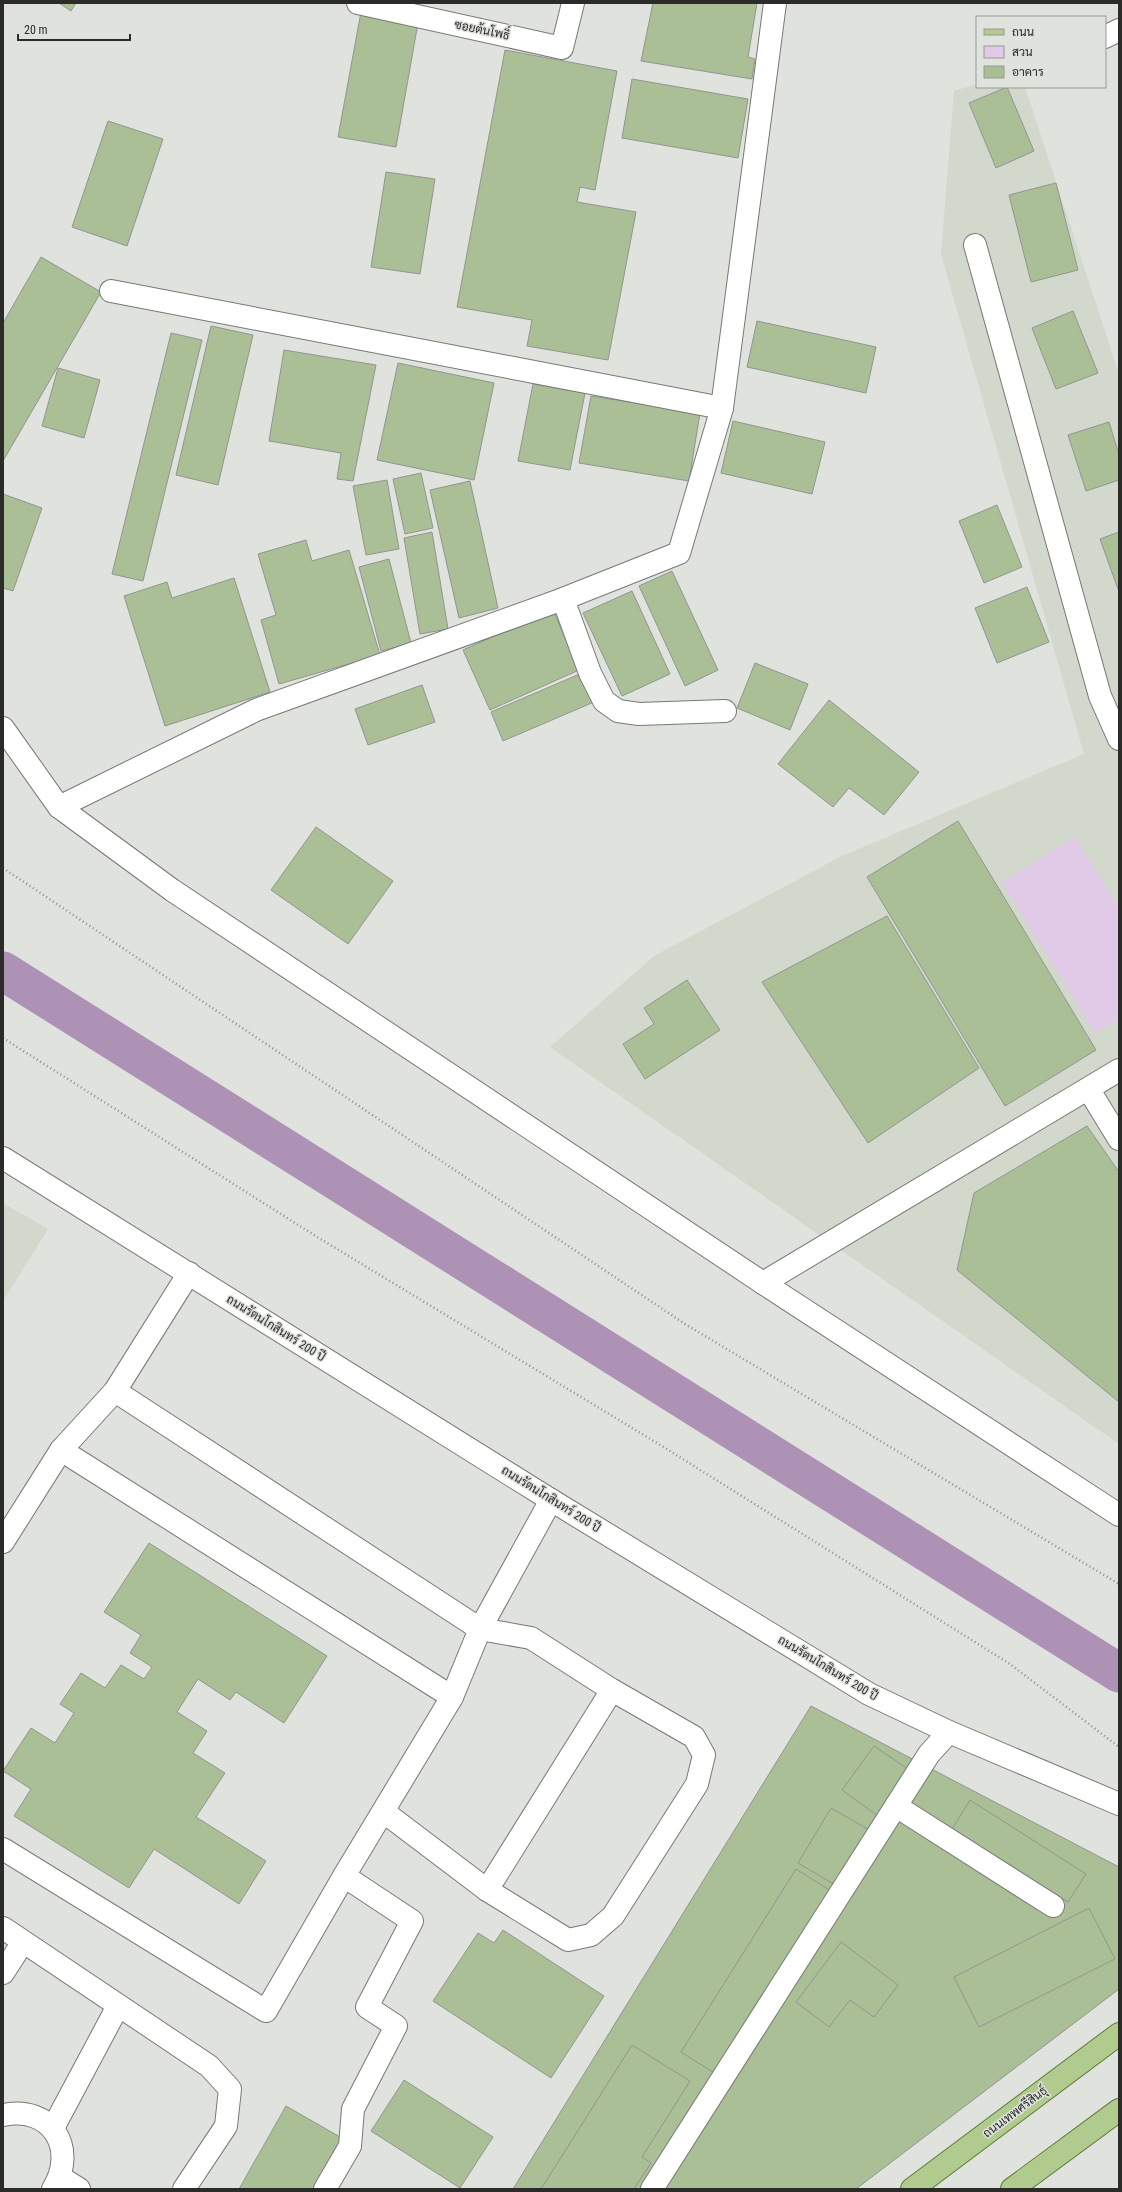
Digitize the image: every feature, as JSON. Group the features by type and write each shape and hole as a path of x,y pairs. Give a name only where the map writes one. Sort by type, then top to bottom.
{"main road":[{"name":"ถนนเทพศรีสินธุ์","path":"912,2189 1119,2034"},
{"path":"1012,2189 1119,2110"}],"street":[{"name":"ซอยต้นโพธิ์","path":"358,3 562,48 573,3"},
{"path":"59,807 256,710 563,599 679,553 722,408 775,3"},
{"path":"1106,36 1119,30"},
{"path":"975,245 1100,696 1119,739"},
{"path":"111,291 722,408"},
{"path":"563,599 590,673 600,694 604,701 618,711 639,714 725,711"},
{"path":"3,728 59,807 172,890 762,1283 1119,1515"},
{"path":"762,1283 1089,1090 1119,1070"},
{"path":"1089,1090 1119,1139"},
{"name":"ถนนรัตนโกสินทร์ 200 ปี","path":"3,1158 551,1500 869,1694 949,1732 1119,1804"},
{"path":"3,1542 61,1450 115,1390 189,1273"},
{"path":"115,1390 480,1629 531,1638 612,1690 694,1737 704,1755 697,1784 613,1916 591,1935 568,1940 487,1890 384,1812"},
{"path":"61,1450 452,1697"},
{"path":"3,1849 266,2011 344,1876 452,1697 480,1629 551,1500"},
{"path":"487,1890 612,1690"},
{"path":"652,2189 929,1754 949,1732"},
{"path":"896,1806 1053,1906"},
{"path":"325,2189 350,2146 353,2109 396,2026 367,2006 412,1922 344,1876"},
{"path":"3,1928 209,2066 230,2089 226,2126 184,2189"},
{"path":"3,1973 23,1942"},
{"path":"53,2128 118,2006"},
{"path":"3,2115 20,2112 36,2116 53,2128 64,2149 63,2166 57,2183 79,2189"}],"path":[{"path":"3,868 685,1324 1119,1584"},
{"path":"3,1038 314,1235 670,1451 1010,1664 1119,1747"}],"shaded area":[{"path":"976,84 976,88 1025,88 1119,374 1119,1444 550,1047 654,956 842,856 1084,754 941,254 954,91"},
{"path":"3,1203 48,1229 3,1301"}],"green space":[{"path":"1075,837 1119,908 1119,1019 1095,1033 1002,882"}],"building":[{"path":"59,3 76,3 71,11"},
{"path":"653,3 757,3 748,57 755,59 752,79 641,61"},
{"path":"361,12 418,23 396,147 338,137"},
{"path":"505,50 617,71 595,190 580,187 577,202 636,212 608,360 527,346 532,320 457,307"},
{"path":"632,79 748,99 738,158 622,138"},
{"path":"1007,88 1034,151 996,168 969,103"},
{"path":"108,121 163,139 127,246 72,227"},
{"path":"386,172 435,179 420,274 371,267"},
{"path":"1056,183 1078,270 1031,282 1009,195"},
{"path":"41,257 101,292 3,461 3,323"},
{"path":"1073,311 1098,373 1056,389 1032,328"},
{"path":"757,321 876,347 866,393 747,367"},
{"path":"211,326 253,335 218,485 176,475"},
{"path":"171,333 202,340 143,581 112,574"},
{"path":"284,350 376,365 353,481 337,479 341,453 269,441"},
{"path":"398,363 494,383 474,480 377,460"},
{"path":"58,368 100,380 84,438 42,426"},
{"path":"533,384 585,393 570,470 518,461"},
{"path":"591,396 700,413 689,481 579,463"},
{"path":"733,421 825,442 812,494 721,473"},
{"path":"1109,422 1119,455 1119,480 1086,491 1068,435"},
{"path":"421,473 433,528 405,534 393,479"},
{"path":"387,480 399,549 366,555 353,486"},
{"path":"470,481 498,608 459,618 430,490"},
{"path":"3,494 42,508 13,591 3,588"},
{"path":"997,505 1022,567 984,583 959,521"},
{"path":"432,532 448,629 420,634 404,538"},
{"path":"1119,532 1119,588 1118,589 1100,539"},
{"path":"306,540 312,561 349,550 380,655 279,684 261,620 276,615 258,554"},
{"path":"389,559 411,643 381,651 359,567"},
{"path":"672,571 718,670 685,686 639,586"},
{"path":"234,578 270,692 165,726 124,596 167,582 172,598"},
{"path":"1027,587 1049,642 997,663 975,608"},
{"path":"632,591 670,674 622,696 583,613"},
{"path":"553,610 579,670 490,710 463,650"},
{"path":"755,663 808,684 790,730 737,708"},
{"path":"582,673 594,702 503,741 491,712"},
{"path":"422,685 435,722 368,745 355,709"},
{"path":"829,700 919,772 884,815 849,788 833,807 778,764"},
{"path":"958,821 1096,1050 1005,1106 867,877"},
{"path":"316,827 393,881 348,944 271,890"},
{"path":"887,916 979,1068 868,1143 762,982"},
{"path":"687,980 720,1030 645,1079 623,1044 654,1024 644,1008"},
{"path":"1087,1126 1119,1172 1119,1402 957,1270 974,1193"},
{"path":"149,1543 327,1656 284,1723 236,1692 230,1700 198,1679 177,1712 207,1731 193,1753 225,1773 196,1817 266,1861 239,1904 154,1849 129,1888 14,1816 31,1789 3,1771 31,1728 55,1743 74,1713 60,1704 81,1673 105,1688 121,1665 144,1679 152,1667 130,1653 141,1635 104,1612"},
{"path":"811,1706 1119,1867 1119,1989 856,2189 513,2189"},
{"path":"874,1746 914,1773 881,1818 842,1790"},
{"path":"970,1800 1086,1874 1068,1902 952,1829"},
{"path":"831,1808 871,1831 839,1887 798,1863"},
{"path":"796,1869 834,1893 719,2076 681,2052"},
{"path":"1089,1908 1115,1959 979,2027 954,1977"},
{"path":"503,1930 604,1996 551,2078 433,2001 478,1933 494,1943"},
{"path":"841,1942 898,1985 874,2017 850,2000 829,2027 796,2002"},
{"path":"632,2045 690,2081 642,2157 651,2163 634,2189 541,2189"},
{"path":"404,2080 493,2137 460,2188 371,2131"},
{"path":"286,2106 347,2141 319,2189 239,2189"}],"waterway":[{"path":"3,971 1119,1673"}]}
